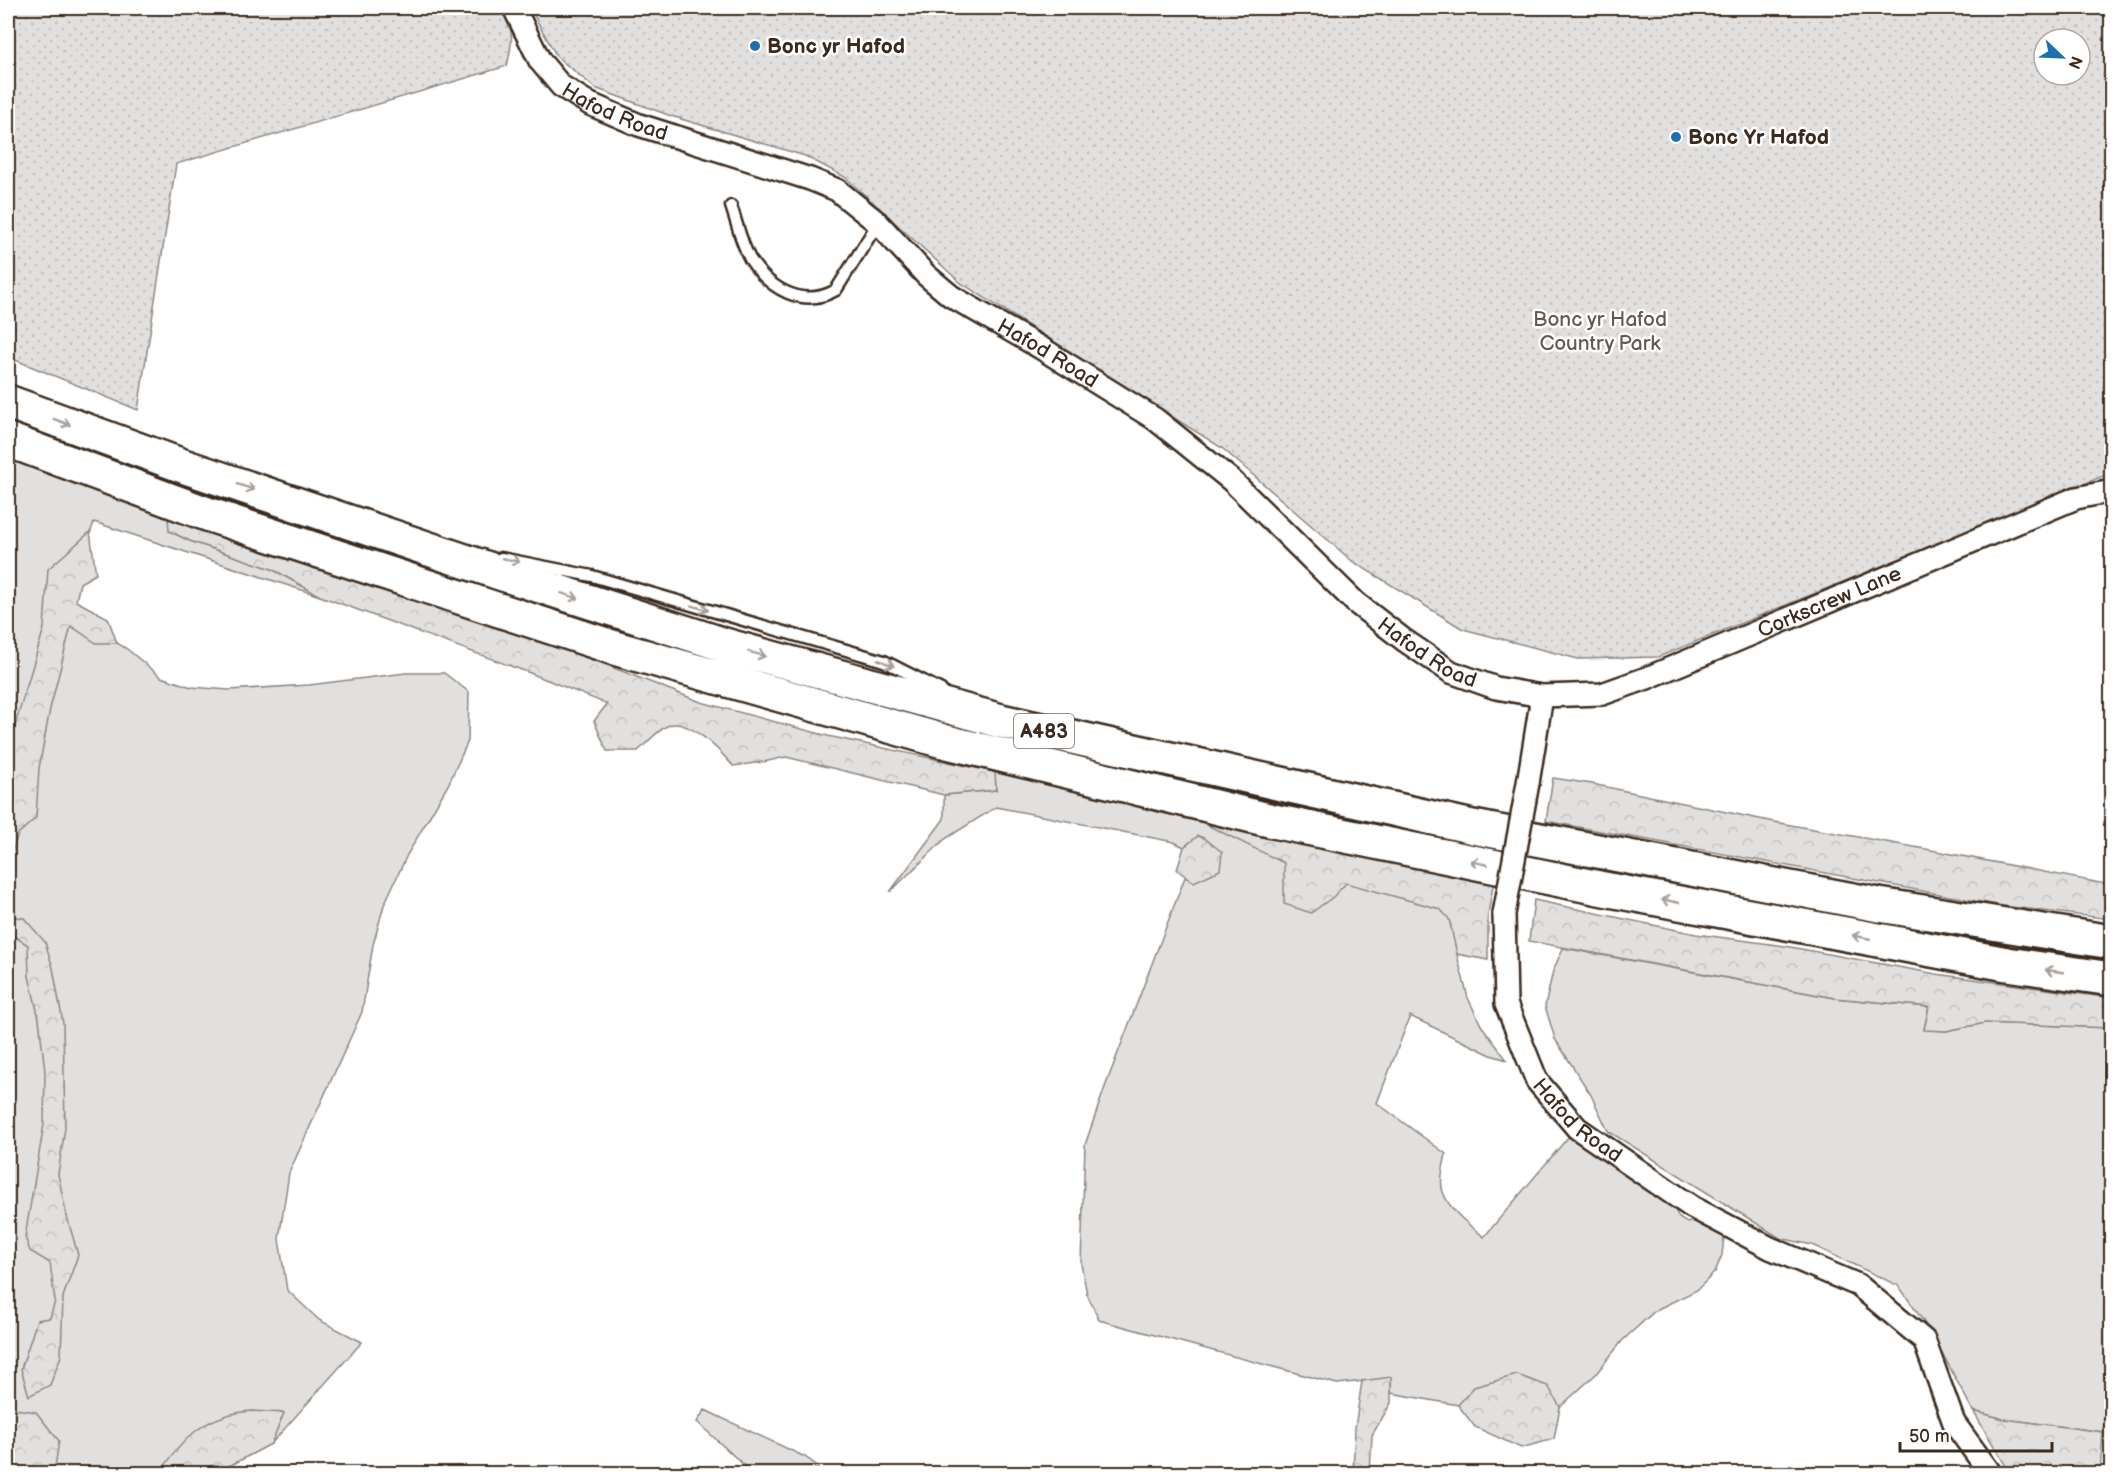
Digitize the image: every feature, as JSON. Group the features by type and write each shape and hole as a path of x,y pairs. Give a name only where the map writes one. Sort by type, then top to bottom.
{"highway":[{"name":"A483","path":"8,402 186,467 503,574 728,646 1001,721 1473,828 1880,905 2112,942"},
{"name":"A483","path":"8,440 210,515 618,649 943,741 1273,821 1604,889 2007,964 2112,979"}],"street":[{"name":"Hafod Road","path":"514,8 540,61 561,86 590,104 639,125 837,190 878,223 926,275 951,296 1041,348 1155,419 1231,480 1356,603 1404,640 1451,672 1496,688 1542,696 1504,914 1506,1004 1537,1081 1577,1128 1692,1207 1770,1248 1858,1285 1908,1326 1924,1340 1954,1423 1992,1473"},
{"name":"Corkscrew Lane","path":"1542,696 1602,694 2076,498 2112,491"}],"lane":[{"path":"731,206 750,259 766,279 792,295 812,299 826,296 836,290 878,223"},
{"path":"392,535 470,551"},
{"path":"492,556 592,576 884,661 1001,721"}],"green space":[{"path":"8,8 503,8 511,30 511,43 507,66 176,164 138,410 8,357"},
{"name":"Bonc yr Hafod Country Park","path":"530,8 2111,8 2111,473 1658,657 1578,659 1463,629 1352,561 1222,448 961,283 845,177 805,156 671,116 595,88 557,57"},
{"path":"8,453 226,535 169,531 190,541 272,569 320,596 94,522 64,610 127,649 161,677 191,687 229,690 309,685 406,673 444,673 469,692 468,741 448,785 407,855 384,905 373,945 362,1012 289,1173 279,1239 287,1290 319,1320 362,1342 271,1444 216,1473 35,1473 8,1450"},
{"path":"168,517 377,585 596,661 701,702 828,736 995,772 996,790 944,795 786,757 733,766 694,730 675,724 660,731 638,751 607,751 594,721 607,704 530,673 320,596 272,569 190,541 169,531"},
{"path":"90,532 96,574 80,583 76,601 108,618 117,643 96,643 71,626 50,709 39,768 36,818 18,834 8,865 8,749 44,628 48,569"},
{"path":"995,772 1259,835 1207,825 1470,896 1457,955 1468,998 1481,1025 1507,1060 1491,1055 1410,1016 1377,1103 1446,1154 1442,1183 1446,1199 1460,1217 1484,1237 1570,1135 1613,1167 1669,1198 1679,1218 1687,1223 1696,1220 1724,1237 1722,1255 1715,1272 1697,1290 1656,1310 1623,1340 1595,1375 1560,1407 1458,1405 1391,1393 1391,1378 1337,1384 1099,1320 1087,1294 1081,1264 1085,1145 1185,877 1194,882 1198,836 1184,847 1174,842 996,807 945,839 890,892 944,819 944,795 996,790"},
{"path":"1553,778 2111,885 2111,919 2003,906 1546,821"},
{"path":"1205,824 1494,880 1488,914 1488,960 1457,954 1449,919 1440,909 1346,883 1333,897 1311,913 1284,904 1284,863"},
{"path":"1198,836 1222,852 1220,870 1194,882 1177,870 1184,847"},
{"path":"1534,900 1696,934 1785,946 1936,974 2111,998 2111,1028 1985,1023 1946,1031 1924,1030 1929,1007 1835,998 1529,941"},
{"path":"10,916 24,918 45,942 53,968 63,1023 65,1128 58,1174 78,1255 63,1297 61,1356 50,1385 29,1396 21,1369 37,1320 50,1318 55,1301 50,1263 30,1251 25,1237 44,1124 45,1072 39,1019 29,976 28,945 9,933"},
{"path":"1563,948 1835,998 1929,1007 1924,1029 1946,1031 1985,1023 2111,1028 2112,1346 2103,1432 2004,1419 1973,1411 1932,1334 1899,1286 1812,1245 1780,1238 1608,1131 1591,1095 1555,1039 1545,1006 1553,971"},
{"path":"1517,1375 1548,1386 1560,1407 1554,1439 1521,1448 1475,1427 1458,1405 1474,1387"},
{"path":"1391,1377 1391,1403 1372,1435 1370,1473 1353,1473 1355,1428 1362,1381"},
{"path":"8,1408 36,1412 59,1441 54,1473 8,1473"},
{"path":"705,1410 805,1457 819,1467 811,1473 744,1473 747,1468 697,1422"},
{"path":"252,1411 284,1413 271,1444 216,1473 160,1473 178,1448 198,1429 222,1417"},
{"path":"1973,1411 2004,1419 2103,1432 2100,1473 2010,1473"}],"place":[{"name":"Bonc yr Hafod","path":"755,46"},
{"name":"Bonc Yr Hafod","path":"1676,137"}]}
